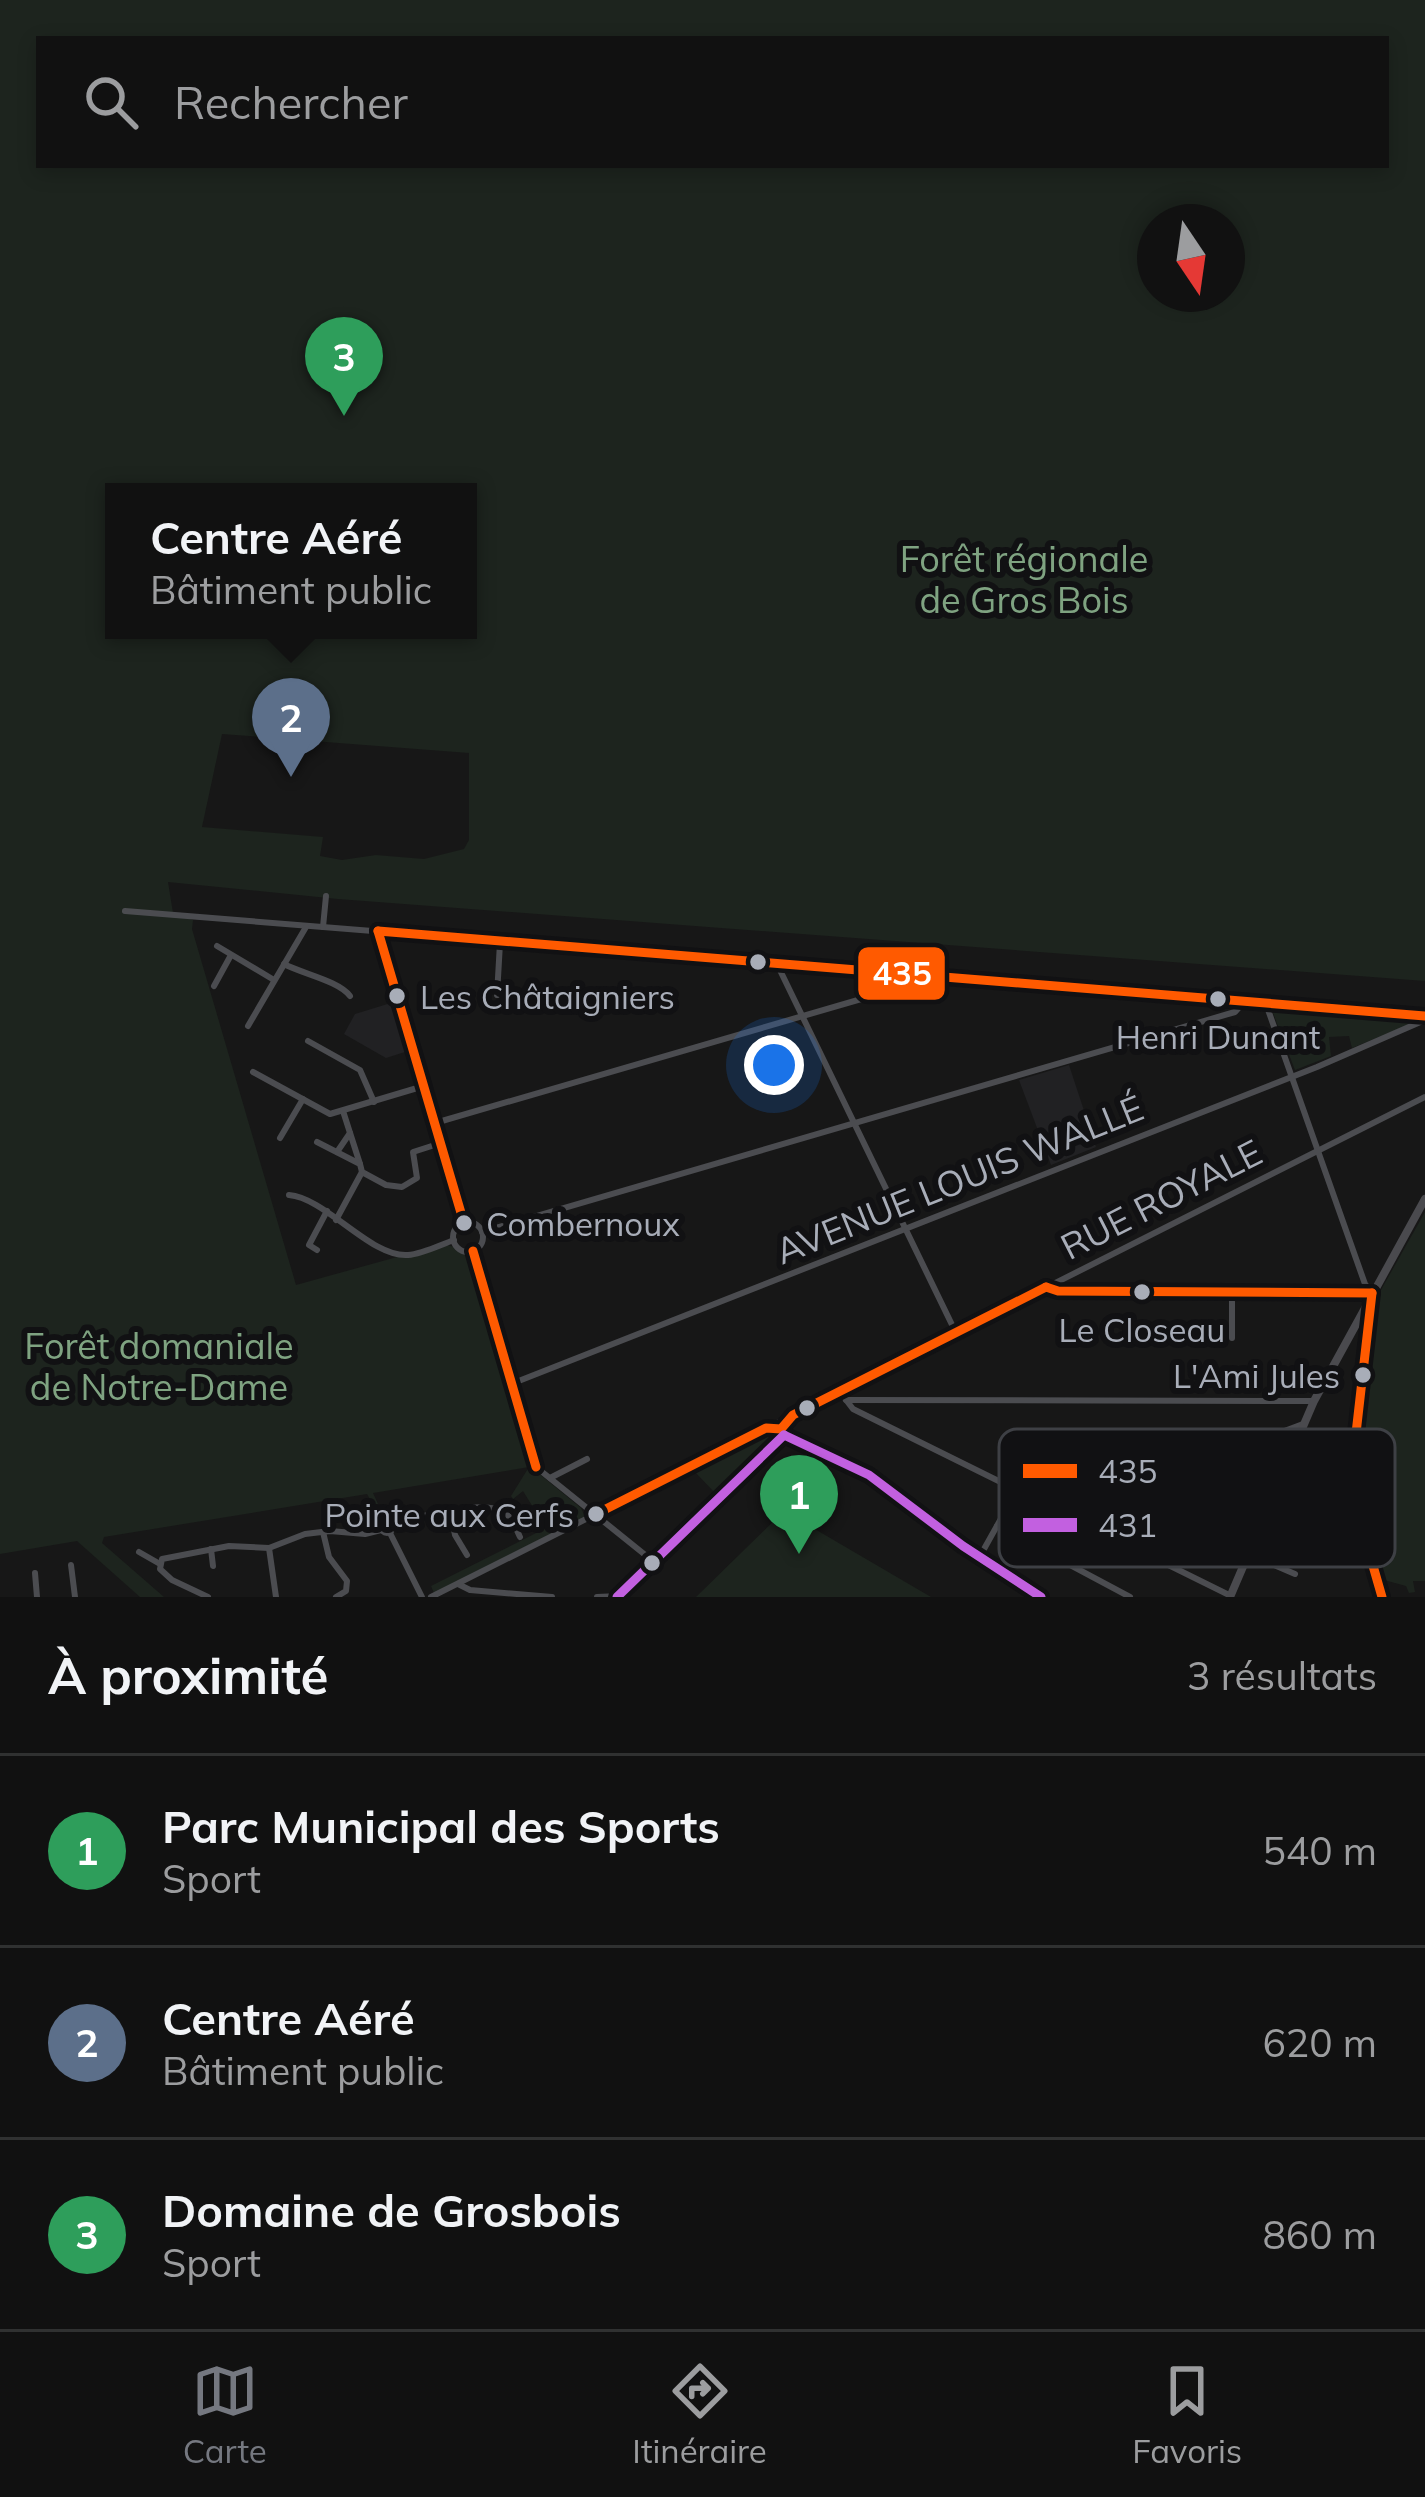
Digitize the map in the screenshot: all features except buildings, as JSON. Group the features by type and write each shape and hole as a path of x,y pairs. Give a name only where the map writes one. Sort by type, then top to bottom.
{"main road":[{"path":"1302,1429 1425,1199"},
{"path":"1347,1340 1361,1331 1372,1293"},
{"path":"1356,1429 1364,1347 1357,1319"},
{"path":"1231,1596 1243,1567"},
{"path":"1373,1567 1382,1597"}],"street":[{"path":"323,927 326,896"},
{"path":"125,911 1425,1018"},
{"path":"248,1026 306,927"},
{"path":"378,931 464,1223"},
{"path":"497,995 500,943"},
{"path":"217,946 274,980"},
{"path":"214,986 231,955"},
{"path":"284,964 343,987 350,996"},
{"path":"778,964 956,1333"},
{"path":"435,1124 912,984 915,975"},
{"path":"482,1232 1239,1011 1244,1002"},
{"path":"1266,1004 1372,1293"},
{"name":"AVENUE LOUIS WALLÉ","path":"511,1384 1290,1077 1425,1018"},
{"path":"308,1041 361,1070 374,1102"},
{"path":"254,1072 330,1114 424,1086"},
{"name":"RUE ROYALE","path":"427,1597 766,1428 780,1427 793,1415 843,1396 956,1333 1425,1096"},
{"path":"280,1138 303,1099"},
{"path":"336,1220 361,1168 344,1112"},
{"path":"337,1152 350,1133"},
{"path":"317,1142 390,1186 412,1184 417,1178 413,1153 441,1143"},
{"path":"289,1195 406,1256 454,1240"},
{"path":"316,1250 309,1245 327,1211"},
{"path":"464,1223 482,1232 482,1241 473,1251 459,1248 454,1240 454,1232 464,1223"},
{"path":"473,1251 536,1466 653,1562"},
{"path":"1046,1287 1058,1291 1372,1293"},
{"path":"1232,1292 1232,1338"},
{"path":"843,1396 1314,1401"},
{"path":"843,1396 862,1414 999,1481"},
{"path":"1291,1429 1304,1424"},
{"path":"597,1597 618,1596 780,1427 869,1475 979,1558 1041,1597"},
{"path":"550,1478 587,1459"},
{"path":"450,1511 455,1535 467,1555"},
{"path":"208,1597 172,1580 160,1564 167,1556 268,1548 323,1532 364,1534 450,1511 503,1511 520,1537"},
{"path":"979,1558 998,1526"},
{"path":"388,1529 427,1597"},
{"path":"323,1532 329,1557 356,1597"},
{"path":"268,1548 276,1597"},
{"path":"211,1549 213,1566"},
{"path":"139,1552 160,1564"},
{"path":"71,1565 75,1597"},
{"path":"1074,1567 1130,1597"},
{"path":"1172,1567 1231,1596"},
{"path":"1278,1567 1295,1574"},
{"path":"34,1573 37,1597"},
{"path":"458,1584 470,1590 552,1597"},
{"path":"336,1597 348,1587"}],"shaded area":[{"path":"394,1002 408,1051 386,1058 344,1034 355,1014"},
{"path":"1069,1065 1096,1147 1051,1165 1019,1080"}],"green space":[{"path":"0,0 1425,0 1425,981 168,882 173,913 193,920 296,1285 444,1244 470,1252 536,1466 532,1468 581,1508 585,1517 434,1593 431,1586 546,1528 523,1491 511,1496 529,1467 373,1493 383,1515 388,1515 378,1523 380,1516 367,1494 104,1537 102,1543 164,1597 140,1597 77,1541 0,1554","holes":["222,734 469,753 469,840 464,849 424,859 376,855 342,860 320,856 323,837 202,827"]},
{"path":"1275,1009 1413,1023 1352,1048 1349,1036 1329,1037 1331,1056 1295,1070"},
{"path":"1425,1212 1425,1581 1413,1581 1415,1592 1409,1593 1406,1586 1384,1580 1380,1567 1395,1567 1395,1429 1361,1429 1369,1328 1381,1290"},
{"path":"766,1433 775,1434 776,1440 718,1496 693,1470"},
{"path":"784,1511 931,1597 696,1597"}],"transit line":[{"name":"435","path":"378,931 1425,1016"},
{"name":"435","path":"378,931 464,1223"},
{"name":"435","path":"473,1251 536,1467"},
{"name":"435","path":"1046,1287 1058,1291 1372,1293"},
{"name":"435","path":"596,1514 766,1428 781,1429 793,1415 1046,1287"},
{"name":"435","path":"1356,1429 1372,1293"},
{"name":"431","path":"784,1435 869,1475 1041,1597"},
{"name":"431","path":"617,1597 784,1435"},
{"name":"435","path":"1373,1567 1382,1597"}],"place":[{"name":"Domaine de Grosbois","path":"344,416"},
{"name":"Centre Aéré","path":"291,777"},
{"name":"Les Châtaigniers","path":"397,996"},
{"name":"Henri Dunant","path":"1218,999"},
{"name":"Combernoux","path":"464,1223"},
{"name":"Le Closeau","path":"1142,1292"},
{"name":"L'Ami Jules","path":"1363,1375"},
{"name":"Pointe aux Cerfs","path":"596,1514"},
{"name":"Parc Municipal des Sports","path":"799,1554"}],"park label":[{"name":"Forêt régionale de Gros Bois","path":"1024,578"},
{"name":"Forêt domaniale de Notre-Dame","path":"159,1366"}]}
